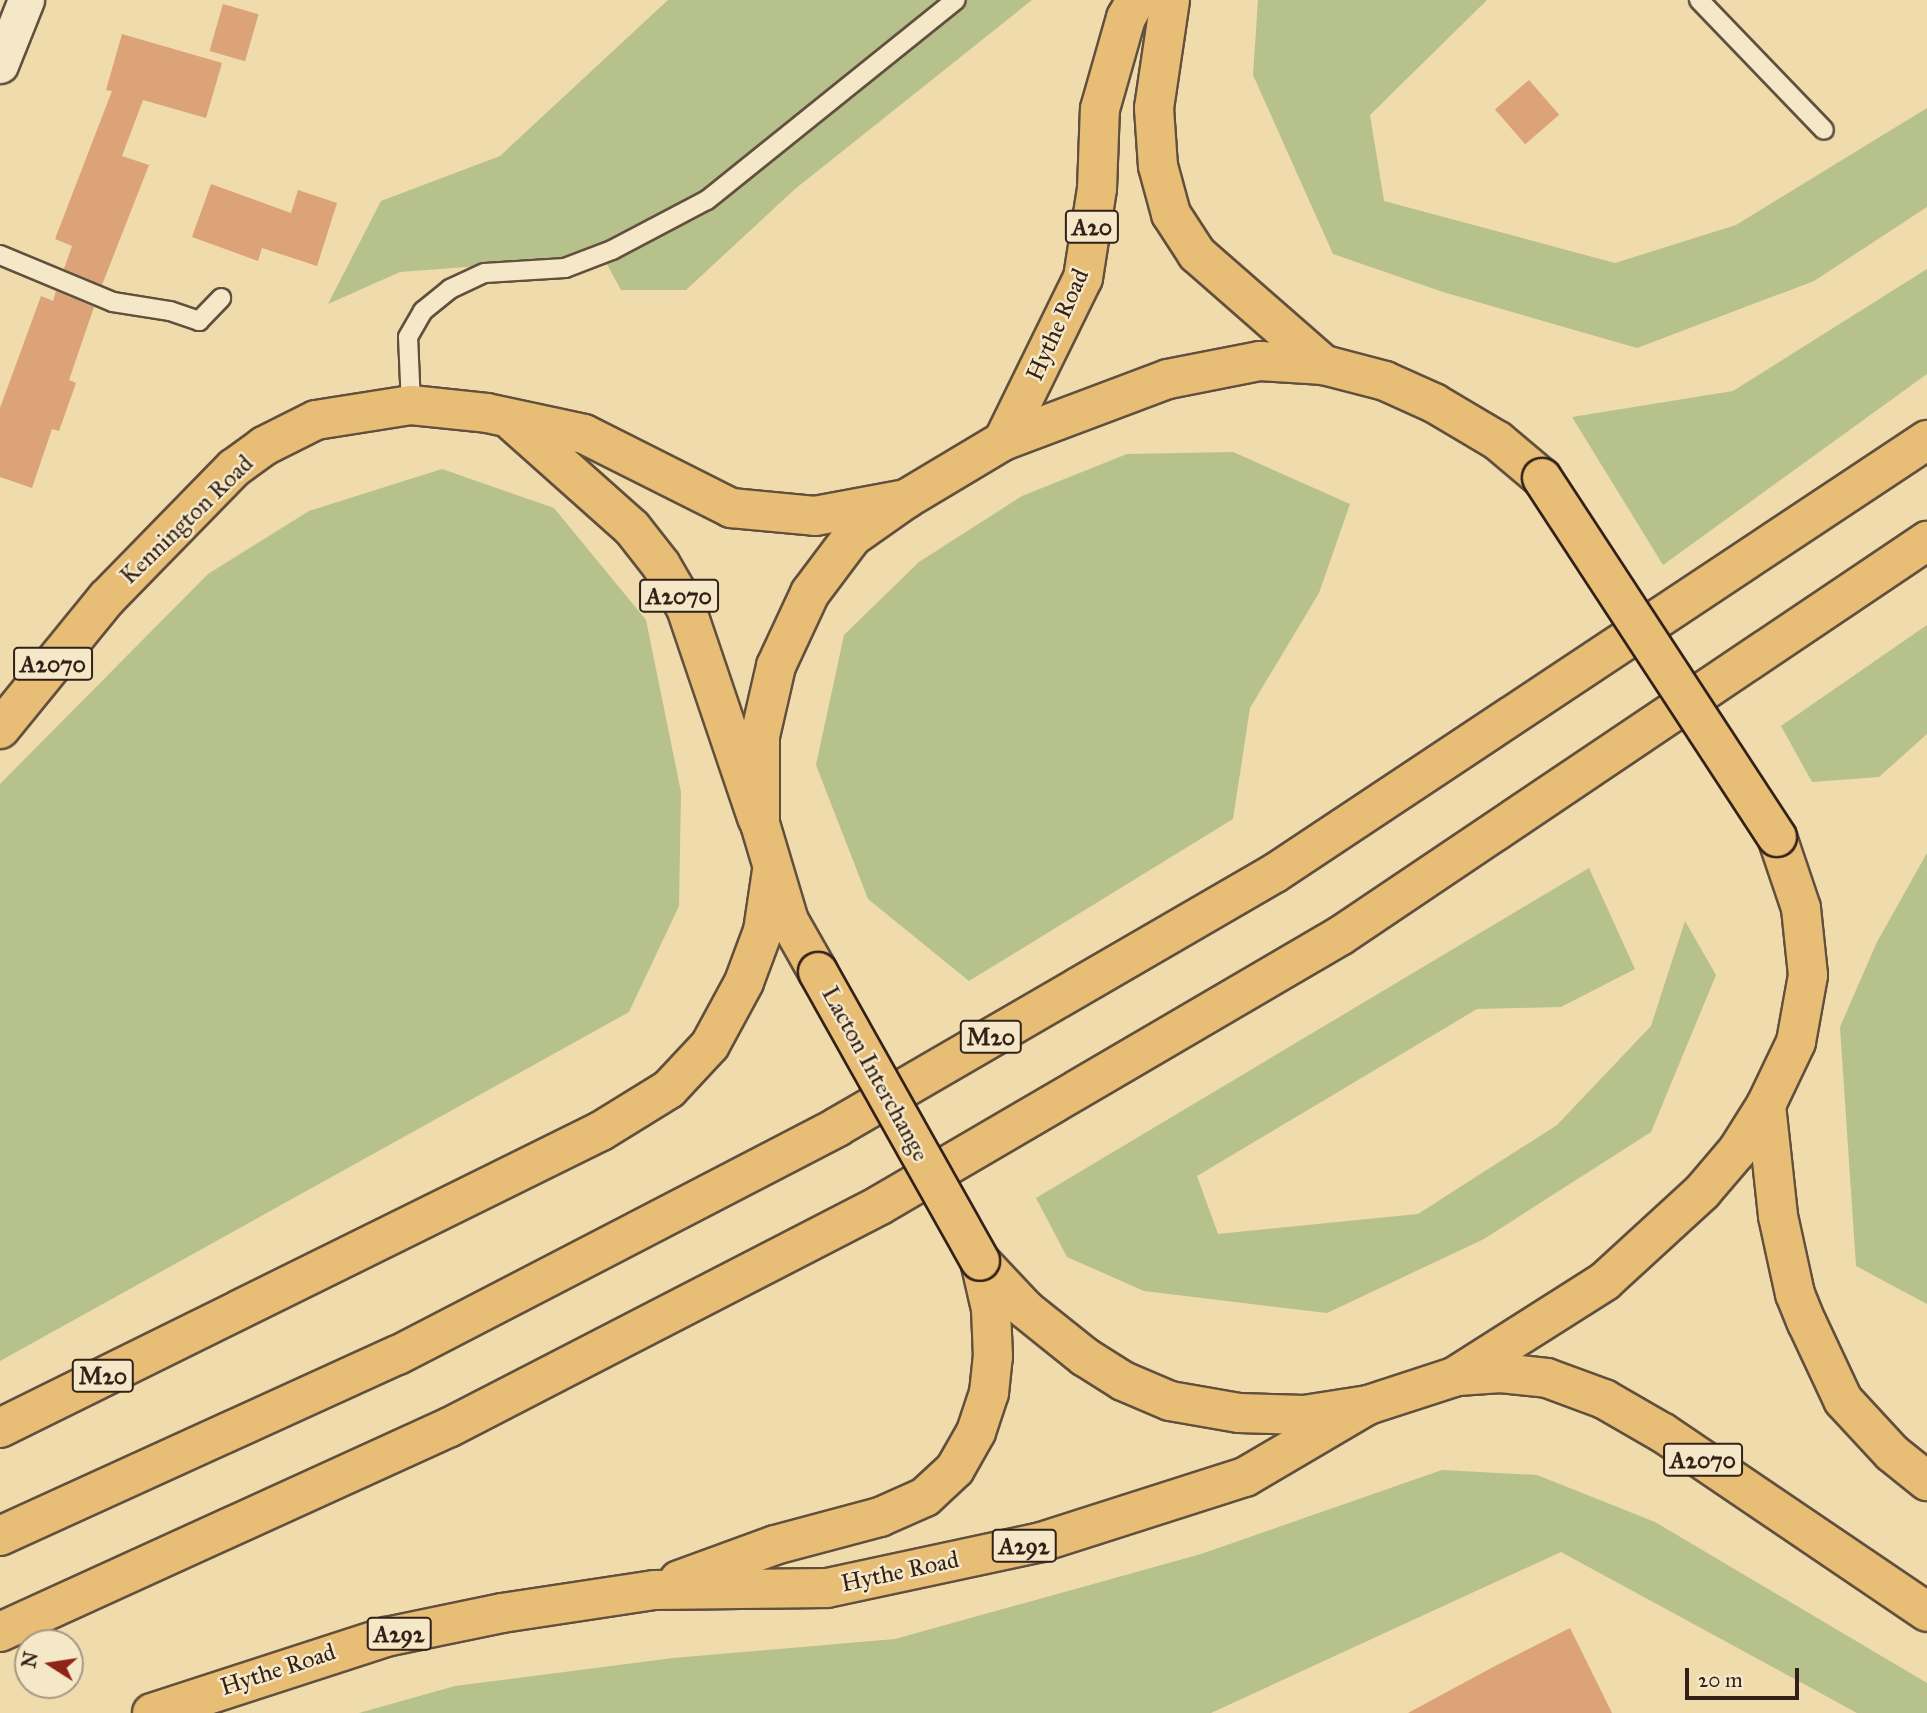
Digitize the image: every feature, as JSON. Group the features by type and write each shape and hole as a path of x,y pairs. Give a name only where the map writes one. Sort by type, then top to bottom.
{"main road":[{"name":"Hythe Road","path":"1003,441 1083,278 1097,189 1100,109 1126,18 1136,0"},
{"path":"1170,0 1154,108 1158,166 1171,214 1197,254 1324,365"},
{"name":"Lacton Interchange","path":"1368,1405 1304,1415 1238,1413 1170,1401 1122,1381 1085,1357 1025,1308 980,1261 789,921 760,824 760,736 776,666 810,593 852,537 906,499 1003,441 1192,373 1260,361 1324,365 1385,381 1434,403 1498,441 1542,478 1777,837 1801,908 1808,975 1796,1042 1766,1105 1737,1150 1702,1192 1605,1281 1454,1377"},
{"name":"Kennington Road","path":"0,729 107,598 234,468 264,446 316,420 411,405 487,413 513,422 583,434 731,508 815,516 906,499"},
{"name":"Kennington Road","path":"513,422 632,528 661,565 686,608 760,824"},
{"name":"M20","path":"0,1536 398,1355 837,1127 1275,873 1927,440"},
{"path":"0,1632 450,1427 880,1205 1340,936 1927,541"},
{"name":"M20","path":"0,1428 601,1131 669,1089 710,1045 744,982 763,931 772,871"},
{"path":"1766,1105 1778,1216 1795,1294 1807,1323 1843,1400 1892,1453 1927,1481"},
{"name":"Hythe Road","path":"654,1590 775,1545 880,1517 925,1497 955,1469 976,1432 992,1369 991,1309 980,1261"},
{"name":"A2070","path":"1454,1377 1501,1373 1547,1378 1604,1399 1662,1433 1927,1612"},
{"path":"1368,1405 1454,1377"},
{"name":"Hythe Road","path":"152,1713 386,1637 654,1590 827,1588 1041,1542 1245,1477 1368,1405"}],"street":[{"path":"1,62 26,0"}],"lane":[{"path":"411,405 408,337 424,311 450,289 485,273 565,268 612,250 707,200 956,0"},
{"path":"1699,0 1824,130"},
{"path":"0,254 113,302 170,311 199,321 221,298"}],"green space":[{"path":"668,0 1032,0 795,189 686,290 621,290 603,257 400,272 328,304 381,201 500,156"},
{"path":"1258,0 1487,0 1370,115 1384,201 1615,263 1736,225 1927,108 1927,207 1814,281 1637,348 1443,292 1333,254 1253,75"},
{"path":"1927,269 1927,374 1663,565 1572,417 1733,391"},
{"path":"1233,452 1350,504 1319,593 1250,708 1233,819 969,981 868,899 816,765 844,635 919,562 1022,496 1127,454"},
{"path":"442,469 554,508 646,620 681,792 679,906 629,1012 0,1361 0,784 208,574 309,511"},
{"path":"1927,625 1927,734 1879,777 1812,782 1781,726"},
{"path":"1927,853 1927,1304 1856,1266 1840,1027 1877,942"},
{"path":"1589,868 1635,969 1561,1007 1477,1009 1197,1176 1218,1234 1418,1214 1557,1125 1651,1026 1685,921 1716,975 1651,1132 1484,1239 1327,1313 1144,1291 1067,1257 1036,1198"},
{"path":"1442,1470 1537,1475 1655,1522 1927,1683 1927,1713 1857,1713 1561,1552 1211,1713 359,1713 455,1686 673,1658 895,1639 1201,1554"}],"building":[{"path":"223,4 259,14 245,61 209,51"},
{"path":"122,34 222,63 206,118 143,100 122,156 149,165 102,285 64,269 72,246 55,239 112,91 106,90"},
{"path":"1529,80 1559,115 1525,144 1495,110"},
{"path":"211,184 291,213 298,190 337,203 317,266 262,248 258,261 192,237"},
{"path":"56,291 94,307 69,380 76,383 59,431 52,429 32,488 0,477 0,408 41,296 53,301"},
{"path":"1570,1628 1612,1713 1408,1713 1495,1666"}]}
